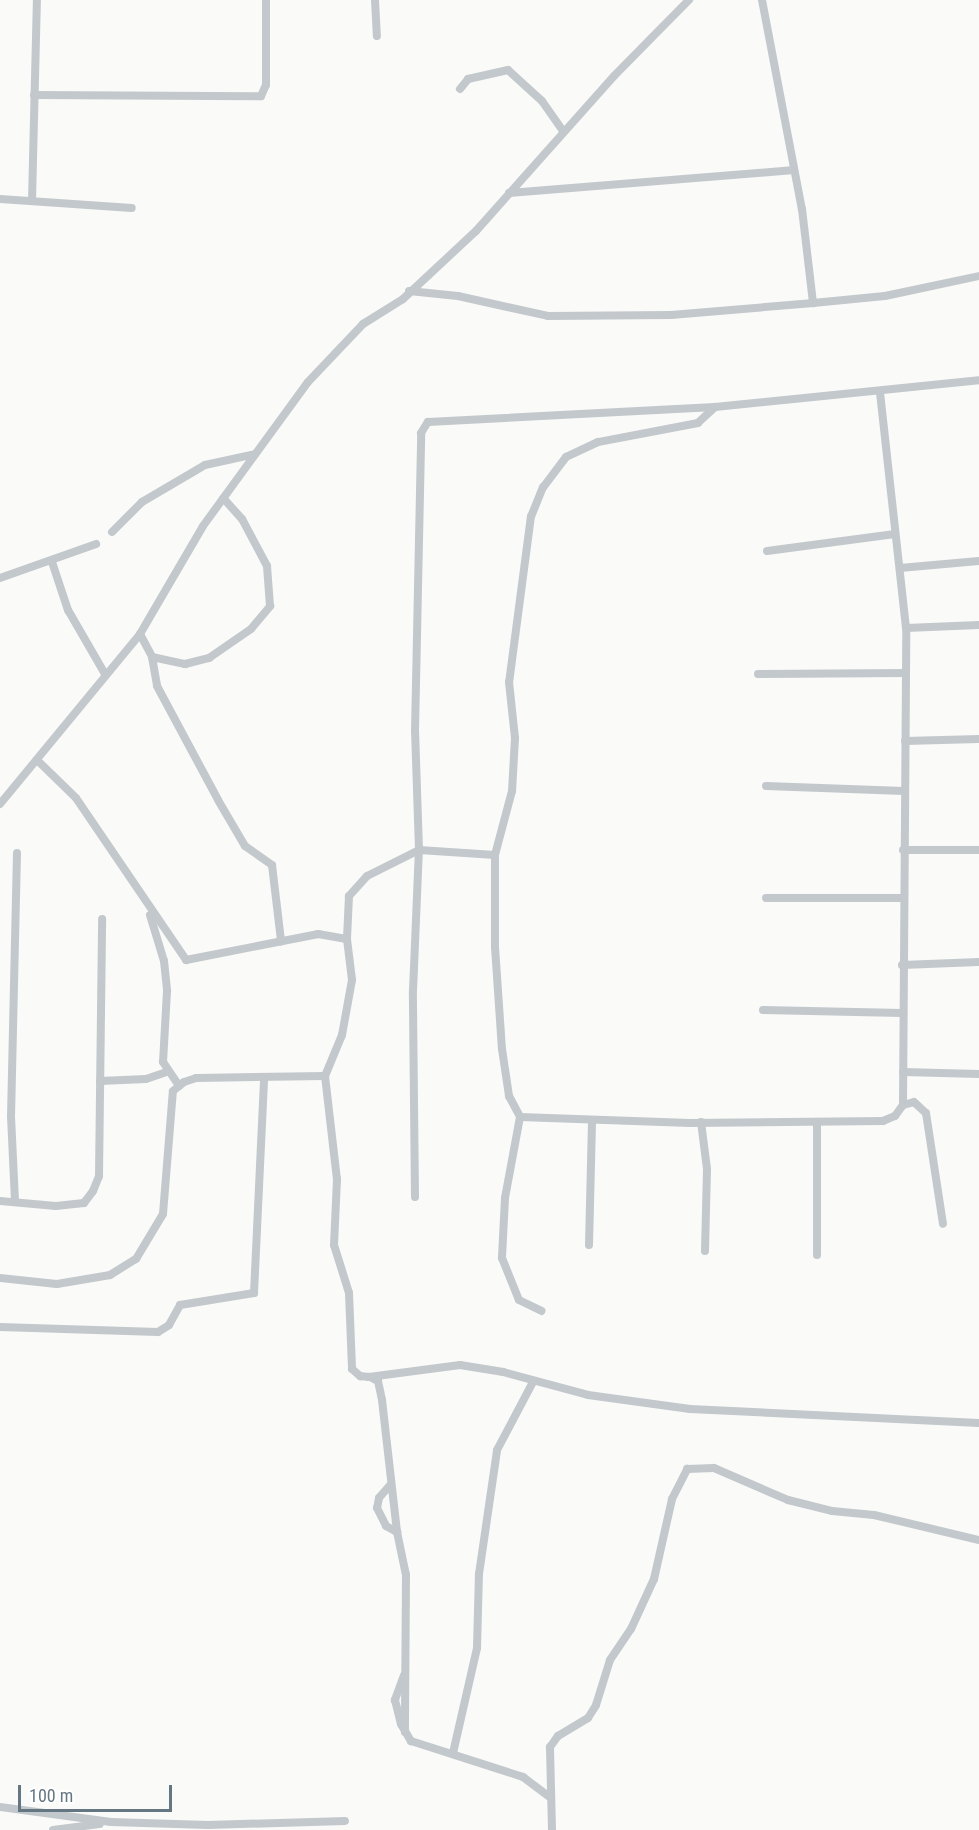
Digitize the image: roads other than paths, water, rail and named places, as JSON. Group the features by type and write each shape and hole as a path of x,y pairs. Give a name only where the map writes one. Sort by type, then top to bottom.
{"street":[{"path":"32,201 37,0"},
{"path":"34,94 261,96 266,85 266,0"},
{"path":"375,0 377,36"},
{"path":"0,804 140,634 223,498 323,365 363,324 409,291 476,231 563,131 689,0"},
{"path":"762,0 794,170 813,303"},
{"path":"460,89 468,79 508,70 542,101 563,131"},
{"path":"509,193 794,170"},
{"path":"0,199 132,208"},
{"path":"409,291 458,296 549,316 671,315 885,296 979,276"},
{"path":"415,1197 413,991 419,850 415,731 421,433 428,422 715,407 807,395 880,391 979,380"},
{"path":"880,391 906,628 902,965 903,1105"},
{"path":"542,1311 519,1300 502,1258 505,1198 520,1118 509,1096 501,1040 495,947 495,855 512,791 515,738 509,682 531,516 543,487 566,457 598,442 698,423 715,407"},
{"path":"112,532 142,502 206,465 255,454"},
{"path":"152,657 185,664 209,658 251,629 270,606 267,566 242,519 223,498"},
{"path":"767,551 895,534"},
{"path":"0,578 52,562 96,544"},
{"path":"900,568 979,561"},
{"path":"52,562 68,610 105,674"},
{"path":"906,628 979,625"},
{"path":"140,634 152,657 157,686 218,800 245,846 272,865 281,941"},
{"path":"758,674 906,674"},
{"path":"905,741 979,740"},
{"path":"37,760 76,798 186,960 318,934 346,939"},
{"path":"766,786 904,790"},
{"path":"495,855 419,850 357,883 349,896 346,939 352,980 342,1035 325,1076 337,1179 334,1245 348,1293 349,1355 352,1369 360,1376 369,1377 460,1365 503,1372 533,1382 588,1395 690,1409 979,1423"},
{"path":"903,850 979,850"},
{"path":"15,1201 11,1117 17,853"},
{"path":"143,897 164,961 167,990 162,1048 166,1072 179,1086"},
{"path":"766,898 903,898"},
{"path":"0,1201 56,1206 84,1203 93,1191 99,1176 102,920"},
{"path":"902,965 979,962"},
{"path":"763,1010 902,1013"},
{"path":"100,1081 146,1079 166,1072"},
{"path":"903,1072 979,1074"},
{"path":"0,1278 57,1284 110,1275 136,1259 163,1214 173,1091 179,1086 196,1078 325,1076"},
{"path":"0,1328 158,1332 169,1325 180,1305 254,1293 264,1077"},
{"path":"520,1118 592,1122 883,1121 894,1116 903,1105 914,1102 926,1113 943,1224"},
{"path":"589,1245 592,1122"},
{"path":"701,1122 707,1169 705,1251"},
{"path":"817,1123 817,1255"},
{"path":"369,1377 378,1381 397,1532 406,1575 405,1732 411,1741 523,1777 551,1798"},
{"path":"453,1753 477,1648 479,1574 497,1450 533,1382"},
{"path":"552,1830 549,1747 558,1736 588,1718 596,1705 610,1660 631,1629 654,1579 672,1499 687,1469 714,1468 788,1500 832,1511 873,1515 979,1540"},
{"path":"391,1484 379,1498 377,1508 386,1526 397,1532"},
{"path":"0,1807 111,1822 208,1825 345,1821"},
{"path":"53,1830 111,1822"}]}
